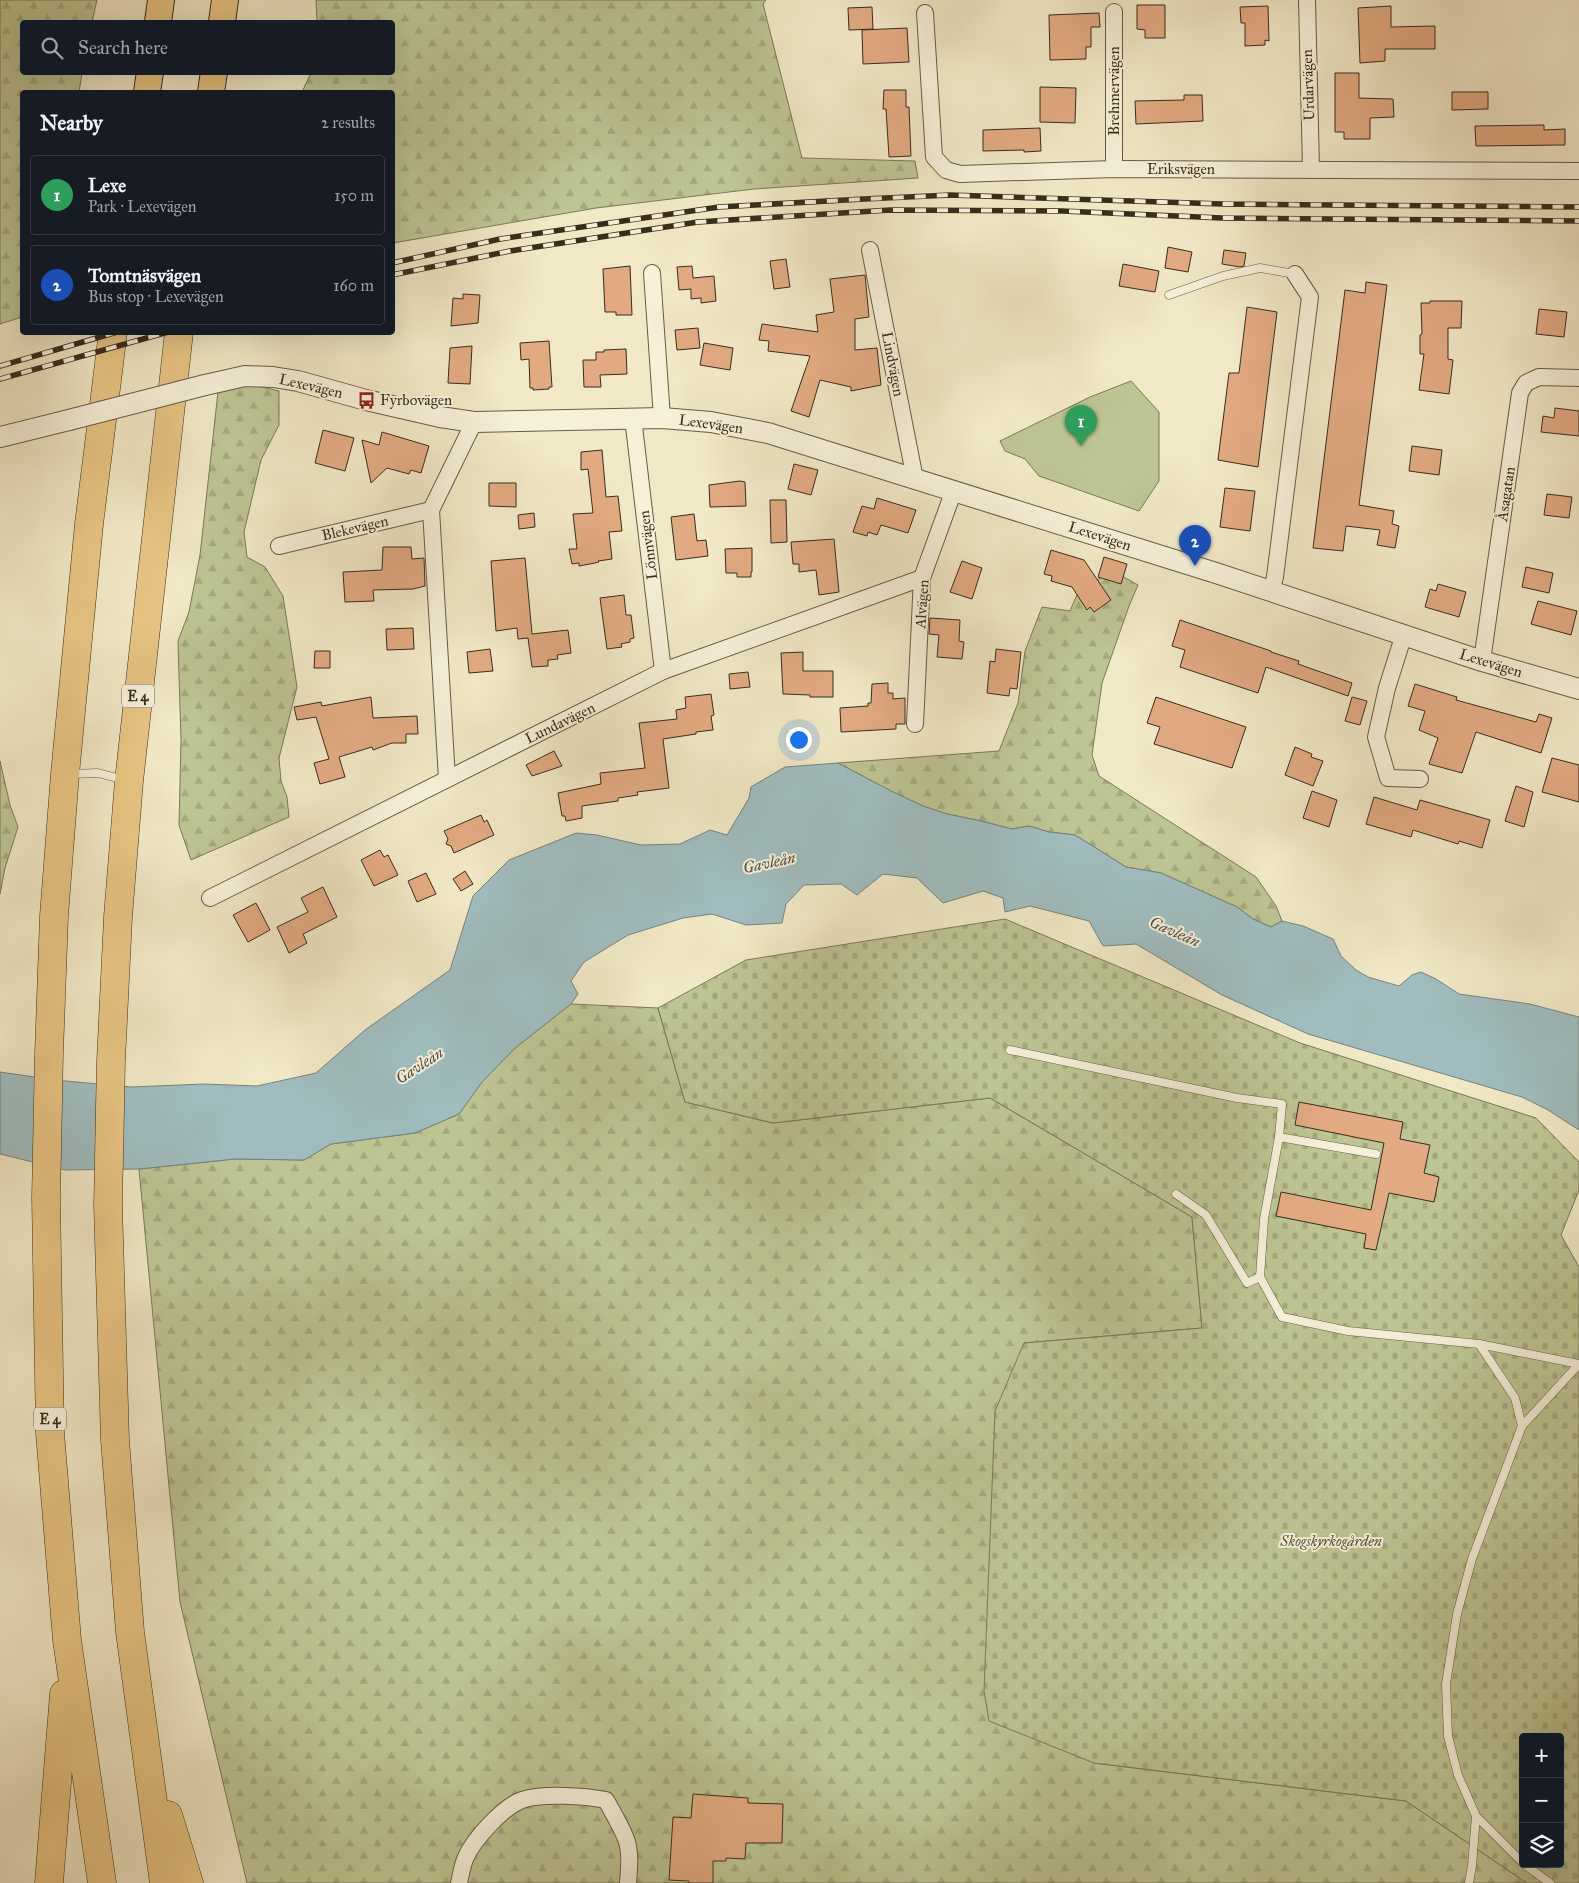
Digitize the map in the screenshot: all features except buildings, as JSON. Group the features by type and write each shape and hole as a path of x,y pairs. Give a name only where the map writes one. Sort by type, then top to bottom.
{"highway":[{"path":"158,20 161,0"},
{"path":"222,20 225,0"},
{"path":"146,90 149,75"},
{"path":"211,90 214,75"},
{"name":"E 4","path":"102,1883 67,1640 50,1434 46,1198 54,916 65,774 89,524 113,335"},
{"name":"E 4","path":"164,1883 130,1632 115,1440 108,1205 111,1061 118,917 129,781 179,335"},
{"path":"49,1883 67,1640"},
{"path":"141,1718 189,1883"}],"street":[{"name":"Urdarvägen","path":"1307,0 1311,169"},
{"name":"Brehmervägen","path":"1114,12 1114,169"},
{"name":"Eriksvägen","path":"925,13 934,157 946,170 960,174 1114,169 1579,171"},
{"name":"Lindvägen","path":"870,250 915,479"},
{"path":"652,274 662,418"},
{"path":"1271,592 1275,577 1310,297 1295,274"},
{"name":"Lexevägen","path":"0,437 245,376 298,380 366,400 440,417 474,422 662,418 711,422 768,432 1216,573 1482,661 1579,690"},
{"name":"Åsagatan","path":"1482,661 1520,393 1526,383 1539,377 1579,378"},
{"name":"Lönnvägen","path":"634,418 663,671"},
{"path":"447,779 431,510 474,422"},
{"name":"Alvägen","path":"915,724 922,578 954,490"},
{"name":"Blekevägen","path":"279,546 431,510"},
{"name":"Lundavägen","path":"210,898 663,671 922,578"},
{"path":"1404,634 1376,737 1388,778 1420,779"},
{"path":"459,1883 466,1857 491,1823 507,1808 523,1799 582,1796 606,1800 627,1840 628,1883"}],"lane":[{"path":"1169,295 1223,276 1260,268 1295,274"},
{"path":"65,774 98,773 129,781"},
{"path":"1010,1050 1237,1098 1282,1104 1279,1137 1264,1219 1260,1277 1282,1317 1348,1331 1479,1344 1579,1364"},
{"path":"1279,1137 1376,1154"},
{"path":"1176,1194 1206,1215 1247,1283 1260,1277"},
{"path":"1479,1344 1515,1398 1522,1426"},
{"path":"1519,1860 1476,1816 1458,1775 1448,1736 1446,1684 1456,1614 1472,1559 1522,1426 1579,1364"},
{"path":"1468,1883 1472,1866 1476,1816"},
{"path":"1529,1868 1550,1883"}],"green space":[{"path":"0,0 97,0 92,20 20,20 20,75 82,75 79,90 20,90 20,318 0,324"},
{"path":"316,0 766,0 763,4 802,158 915,161 918,178 754,189 596,208 395,243 395,90 303,90 310,75 395,75 395,20 317,20"},
{"path":"1131,381 1159,412 1159,481 1139,511 1039,476 1025,459 1005,451 1000,441 1090,397"},
{"path":"228,384 253,385 279,391 279,425 261,460 244,532 247,557 265,567 283,596 297,687 279,758 281,781 287,797 289,817 191,860 179,825 181,740 178,641 189,612 200,555 218,392"},
{"path":"1113,571 1138,585 1102,683 1092,755 1099,776 1256,877 1276,906 1282,921 1271,927 1253,919 1237,907 1161,873 1126,867 1075,835 1049,832 1029,826 1012,829 947,814 923,806 893,792 838,763 999,751 1018,703 1025,651 1042,607 1070,611 1082,583 1099,579"},
{"path":"0,761 10,805 18,827 5,868 0,894"},
{"name":"Skogskyrkogården","path":"1005,919 1300,1043 1536,1118 1579,1162 1579,1190 1561,1235 1579,1267 1579,1883 1527,1883 1406,1801 1094,1763 989,1721 984,1691 995,1411 1024,1343 1202,1328 1192,1217 990,1098 773,1123 685,1102 658,1008 746,960"},
{"path":"571,1004 658,1008 685,1102 773,1123 990,1098 1192,1217 1202,1328 1024,1343 1094,1763 1406,1801 1527,1883 247,1883 180,1602 139,1169 235,1159 304,1160 331,1144 415,1133 459,1114 482,1082 515,1048"}],"water":[{"name":"Gavleån","path":"838,763 923,806 947,814 1012,829 1029,826 1049,832 1075,835 1126,867 1161,873 1237,907 1253,919 1271,927 1282,921 1303,926 1333,939 1341,956 1356,970 1368,977 1399,986 1412,975 1421,972 1459,994 1530,1004 1579,1017 1579,1130 1548,1110 1522,1097 1308,1034 1222,995 1136,944 1103,946 1089,921 1030,906 1005,912 1003,898 983,891 943,903 917,878 883,874 857,895 841,884 804,885 786,904 782,923 746,925 712,914 683,918 628,935 584,962 571,981 578,994 571,1004 515,1048 482,1082 459,1114 415,1133 331,1144 304,1160 235,1159 139,1169 65,1170 0,1154 0,1072 55,1080 131,1087 204,1084 257,1086 316,1073 365,1030 450,970 473,896 509,860 576,833 597,835 641,845 680,844 710,830 727,835 749,798 751,787 785,767"}],"railway":[{"path":"395,262 500,239 719,207 864,199 950,195 1223,204 1579,207"},
{"path":"395,274 510,251 698,222 890,210 1062,211 1222,218 1579,221"},
{"path":"0,366 107,335"},
{"path":"0,379 157,335"}],"place":[{"name":"Fyrbovägen","path":"366,400"},
{"name":"Lexe","path":"1081,446"},
{"name":"Tomtnäsvägen","path":"1195,566"}]}
